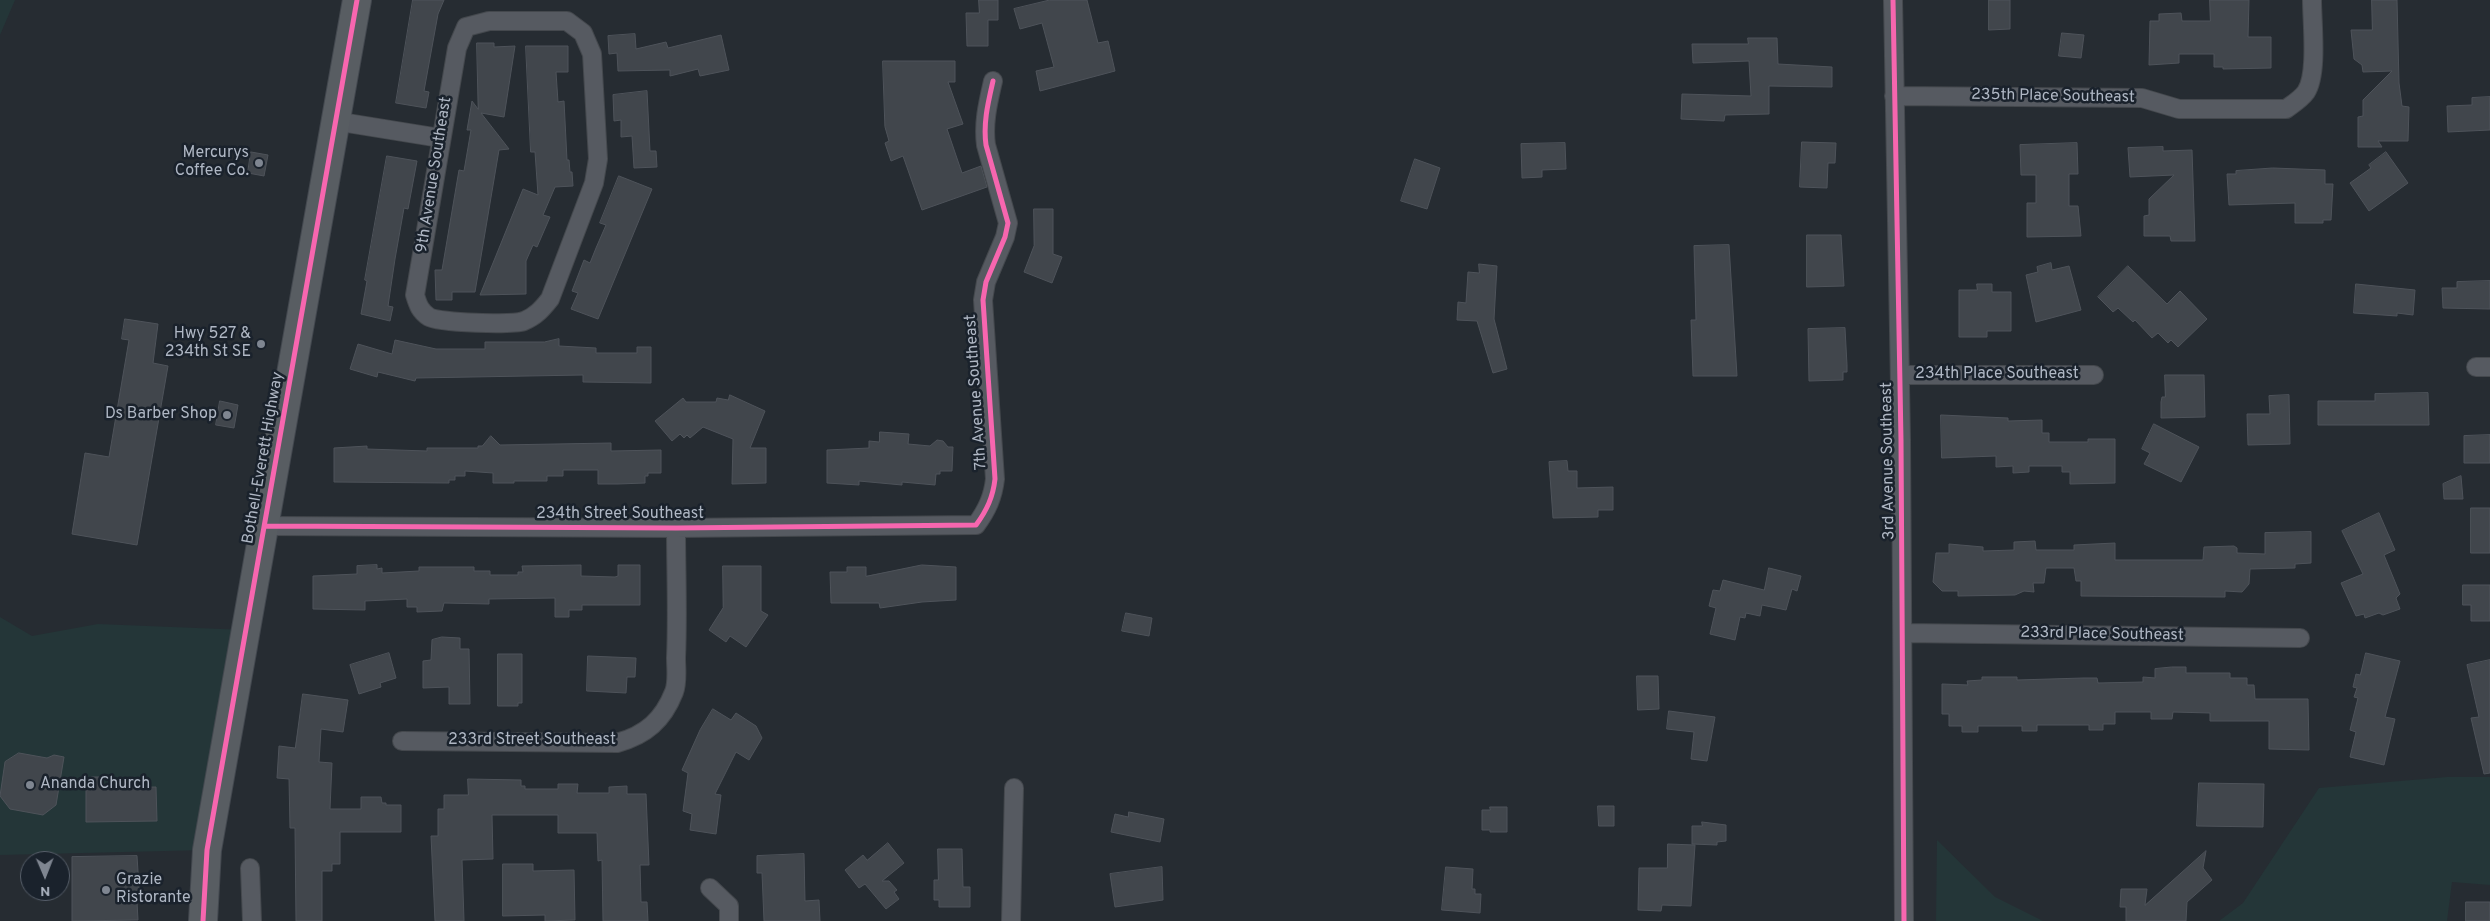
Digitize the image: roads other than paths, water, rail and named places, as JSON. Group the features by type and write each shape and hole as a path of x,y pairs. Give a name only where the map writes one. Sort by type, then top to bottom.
{"main road":[{"name":"Bothell-Everett Highway","path":"203,921 207,850 357,0"}],"street":[{"name":"3rd Avenue Southeast","path":"1893,0 1904,633 1904,921"},
{"name":"235th Place Southeast","path":"1894,96 2142,98 2179,109 2286,109 2297,102 2310,86 2312,73 2312,0"},
{"name":"9th Avenue Southeast","path":"489,21 567,21 583,33 592,54 598,159 594,183 550,299 538,314 522,322 447,322 431,318 419,309 415,296 440,138 457,48 466,27 489,21"},
{"name":"7th Avenue Southeast","path":"976,525 987,511 994,491 995,479 983,300 986,282 1008,223 984,133 985,114 993,81"},
{"path":"336,121 440,138"},
{"name":"234th Place Southeast","path":"1900,375 2094,375"},
{"name":"234th Street Southeast","path":"265,526 676,528 976,525"},
{"name":"233rd Street Southeast","path":"402,741 617,742 637,737 656,722 666,710 675,690 677,625 676,528"},
{"name":"233rd Place Southeast","path":"1904,633 2300,638"},
{"path":"1011,921 1014,788"},
{"path":"250,868 252,921"},
{"path":"710,888 729,906 729,921"}],"place":[{"name":"Mercurys Coffee Co.","path":"259,163"},
{"name":"Hwy 527 & 234th St SE","path":"261,344"},
{"name":"Ds Barber Shop","path":"227,415"},
{"name":"Ananda Church","path":"30,785"},
{"name":"Grazie Ristorante","path":"106,890"}]}
